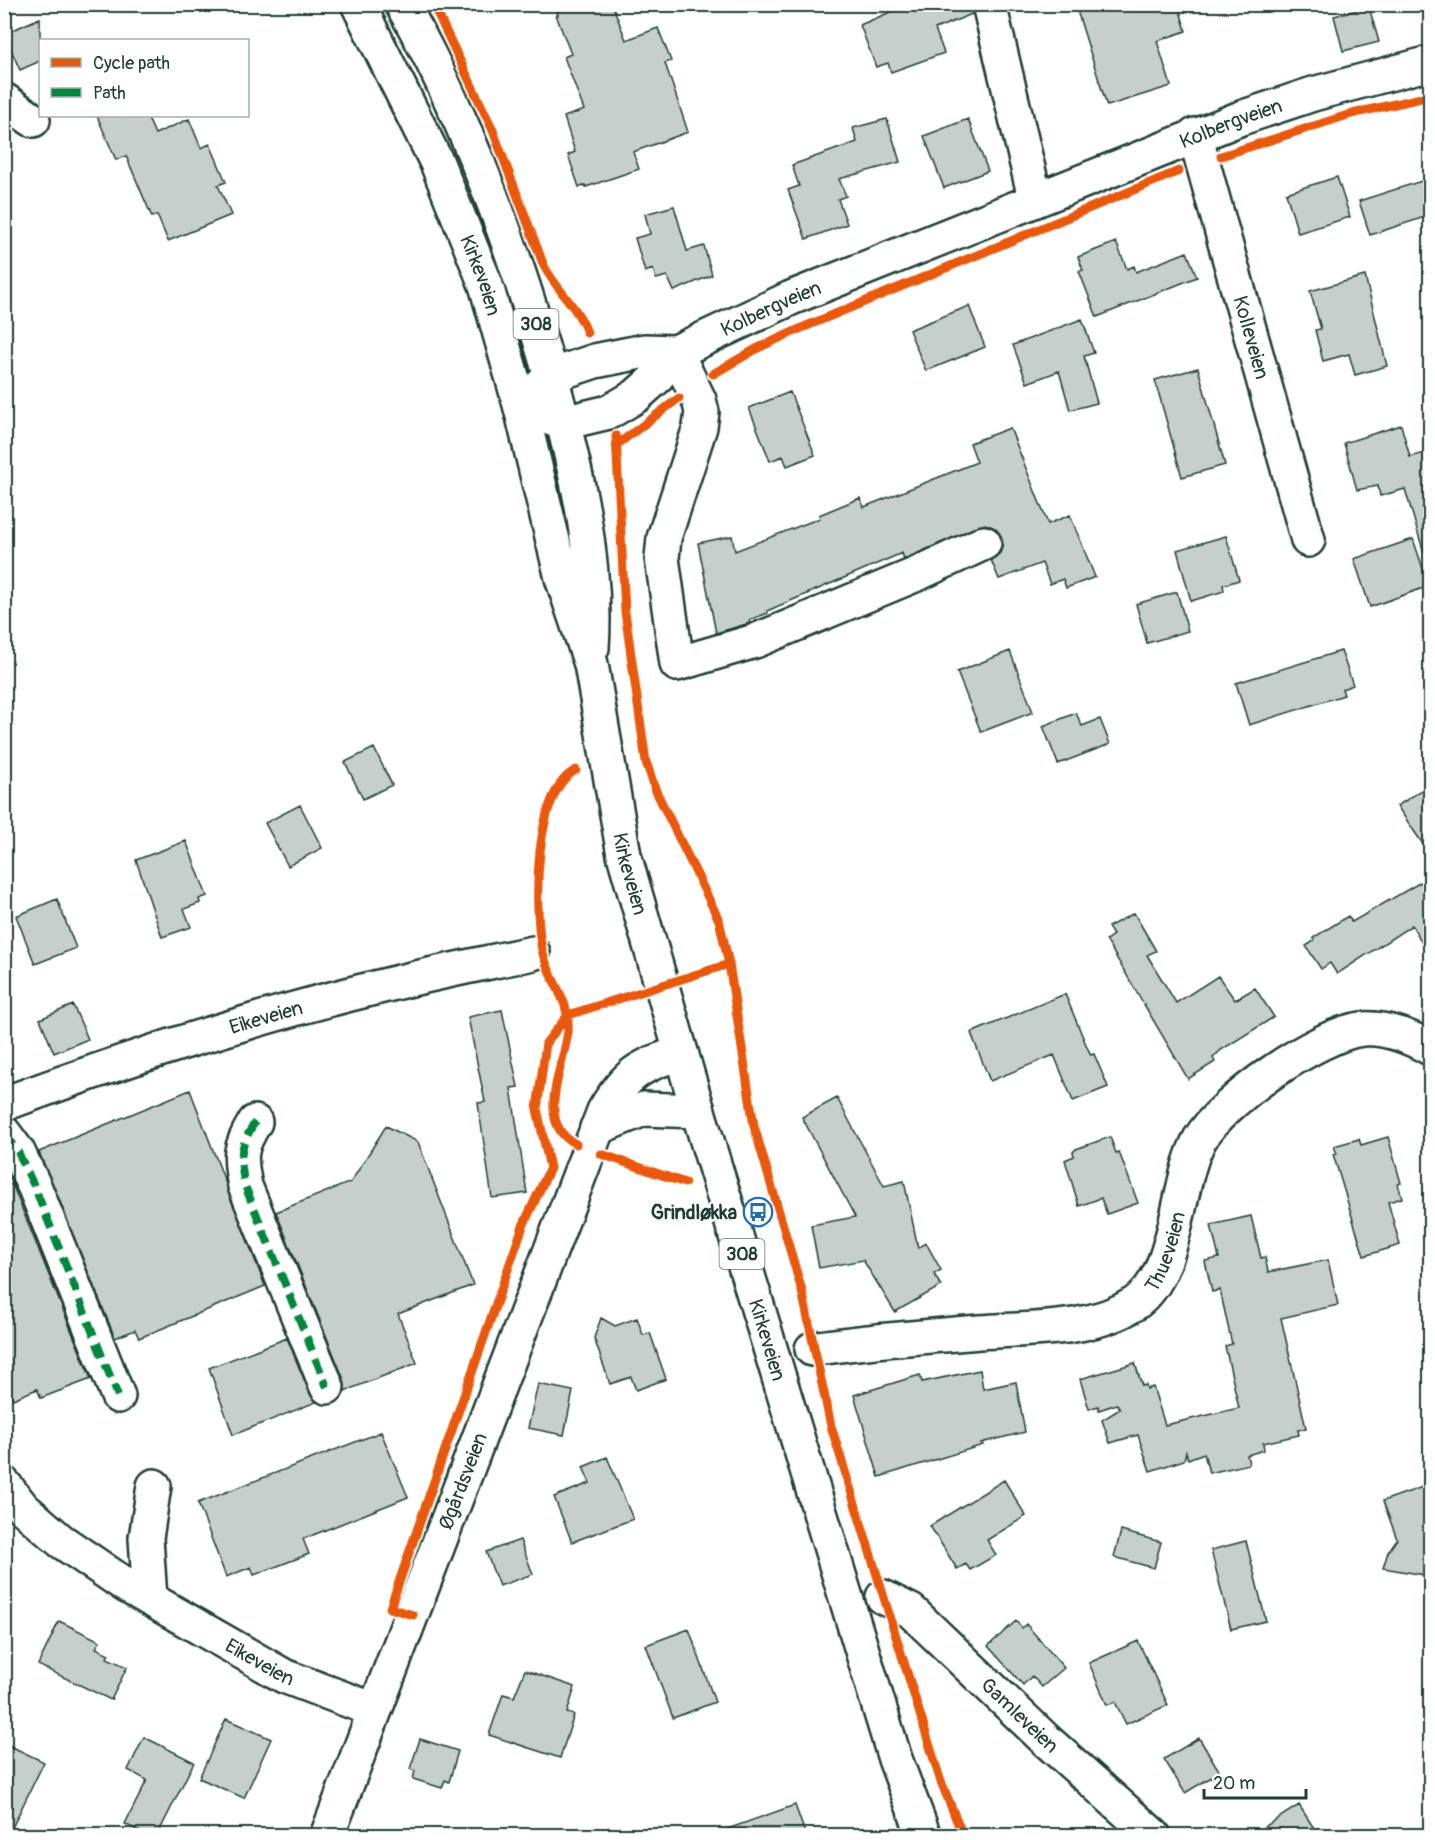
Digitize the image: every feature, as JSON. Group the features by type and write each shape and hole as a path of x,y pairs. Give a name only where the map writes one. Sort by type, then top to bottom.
{"street":[{"name":"Kirkeveien","path":"358,4 406,98 460,217 486,285 521,408 562,578 591,664 624,855 698,1111 896,1759 924,1836"},
{"name":"Kirkeveien","path":"402,4 483,175 526,290 563,423 585,516 595,615 591,664"},
{"path":"989,4 1035,198"},
{"name":"Kolbergveien","path":"563,423 609,412 636,396 655,379 676,352 791,298 1195,135 1313,94 1431,63"},
{"path":"4,100 33,120"},
{"name":"Kolleveien","path":"1195,135 1308,540"},
{"name":"Kolbergveien","path":"521,408 550,376 595,361 645,351 676,352"},
{"path":"676,352 702,412 700,428 664,538 662,558 677,664 755,641 917,574 984,543"},
{"path":"521,408 563,423"},
{"name":"Eikeveien","path":"4,1104 100,1068 199,1037 390,984 533,953"},
{"name":"Thueveien","path":"813,1348 900,1338 1060,1326 1104,1318 1132,1305 1150,1288 1170,1248 1191,1161 1199,1140 1216,1117 1306,1050 1338,1035 1362,1029 1393,1032 1431,1048"},
{"name":"Øgårdsveien","path":"327,1836 597,1128 617,1089 633,1072 651,1062 681,1053"},
{"path":"597,1128 644,1109 698,1111"},
{"path":"255,1122 241,1144 240,1162 245,1186 327,1387"},
{"path":"4,1133 18,1152 35,1188 118,1396"},
{"path":"150,1599 146,1538 154,1486"},
{"name":"Eikeveien","path":"11,1506 150,1599 284,1676 374,1710"},
{"name":"Gamleveien","path":"883,1597 911,1611 1047,1742 1154,1836"}],"building":[{"path":"573,4 612,4 626,40 658,28 671,61 665,63 688,132 633,152 639,169 586,187 585,185 579,187 568,155 575,152 564,117 584,110 564,57 571,54 556,15 558,15 557,11"},
{"path":"909,4 971,4 972,14 935,29 944,53 891,72 888,63 876,67 860,25"},
{"path":"1075,4 1178,4 1186,31 1157,41 1171,86 1107,106"},
{"path":"1369,7 1379,42 1343,51 1334,16"},
{"path":"40,18 39,61 20,70 4,34"},
{"path":"97,117 147,117 155,134 189,119 201,148 210,144 226,182 218,185 231,215 168,241 157,215 152,217 126,156 116,160"},
{"path":"887,119 900,162 839,179 846,196 838,199 847,224 806,239 788,190 799,186 792,165 857,142 853,128"},
{"path":"968,119 988,171 944,188 924,136"},
{"path":"1337,177 1350,217 1298,233 1286,193"},
{"path":"1431,178 1431,215 1370,235 1359,201"},
{"path":"674,206 687,251 704,246 712,275 674,291 667,276 656,279 653,269 645,272 635,238 650,234 645,214"},
{"path":"1116,242 1127,269 1134,266 1136,272 1187,252 1197,277 1097,317 1079,271 1083,270 1078,257"},
{"path":"1365,276 1387,366 1355,375 1349,354 1323,361 1315,330 1321,329 1310,291"},
{"path":"969,306 985,347 926,371 909,330"},
{"path":"1082,319 1094,353 1084,356 1097,403 1070,410 1059,371 1027,383 1013,345"},
{"path":"1198,368 1225,465 1182,477 1155,380"},
{"path":"790,392 815,455 787,466 783,456 770,461 749,408"},
{"path":"1401,425 1410,457 1431,451 1431,549 1423,550 1405,489 1380,496 1378,486 1357,490 1344,443"},
{"path":"1010,428 1048,524 1070,515 1095,577 1066,588 1063,579 1050,584 1042,563 999,579 991,560 1000,553 1003,544 1001,536 995,528 985,524 904,559 902,553 767,611 768,613 749,620 750,623 716,633 698,543 732,536 735,551 820,518 819,515 860,498 864,507 977,462 970,443"},
{"path":"1226,536 1239,580 1223,585 1224,591 1191,601 1177,550"},
{"path":"1413,539 1429,586 1370,607 1354,559"},
{"path":"1177,592 1188,631 1147,643 1136,604"},
{"path":"1010,651 1033,712 981,732 957,672"},
{"path":"1341,651 1353,685 1342,689 1344,695 1249,725 1236,683"},
{"path":"1076,713 1082,726 1100,719 1110,744 1058,764 1043,726"},
{"path":"374,748 392,785 363,799 345,762"},
{"path":"1431,784 1431,856 1397,806"},
{"path":"300,805 322,848 288,866 265,823"},
{"path":"186,841 207,896 199,899 200,903 184,909 191,927 162,937 136,860"},
{"path":"1431,876 1431,959 1412,925 1337,974 1330,963 1321,969 1306,946 1314,941 1313,938 1348,916 1352,922"},
{"path":"57,899 76,948 35,964 16,916"},
{"path":"1134,913 1156,951 1147,955 1176,1003 1218,976 1235,1000 1255,988 1274,1017 1221,1050 1213,1058 1215,1062 1188,1079 1106,940 1113,935 1108,927"},
{"path":"1065,994 1087,1047 1091,1055 1094,1054 1108,1087 1073,1101 1054,1055 990,1081 971,1033"},
{"path":"73,1005 88,1039 54,1053 40,1019"},
{"path":"502,1010 518,1087 511,1088 527,1193 492,1198 478,1103 485,1102 468,1017"},
{"path":"190,1090 265,1286 139,1338 135,1330 115,1338 39,1152"},
{"path":"837,1098 884,1186 904,1181 918,1248 926,1243 941,1270 934,1274 941,1286 895,1312 863,1260 819,1268 811,1225 855,1217 802,1117"},
{"path":"386,1126 418,1142 473,1285 398,1314 417,1363 345,1391 344,1380 276,1212 351,1182"},
{"path":"1110,1137 1116,1153 1119,1152 1138,1203 1107,1214 1101,1198 1079,1206 1065,1160 1074,1156 1073,1152 1076,1149"},
{"path":"1388,1137 1401,1183 1398,1184 1402,1198 1388,1202 1400,1245 1364,1256 1333,1154 1337,1154 1334,1146 1359,1139 1361,1145"},
{"path":"12,1184 91,1379 41,1398 37,1389 13,1399 4,1377 4,1187"},
{"path":"1251,1216 1261,1258 1265,1257 1268,1272 1328,1260 1338,1305 1281,1318 1306,1428 1298,1430 1299,1435 1263,1443 1264,1450 1247,1455 1249,1464 1209,1473 1204,1453 1188,1459 1186,1452 1184,1460 1150,1471 1138,1435 1110,1443 1102,1420 1120,1409 1117,1404 1099,1410 1098,1406 1089,1409 1080,1379 1135,1363 1142,1386 1146,1385 1147,1389 1153,1387 1165,1425 1239,1408 1225,1346 1232,1344 1220,1290 1212,1292 1205,1261 1219,1258 1211,1225"},
{"path":"601,1318 615,1326 637,1318 643,1335 650,1333 666,1379 636,1390 631,1377 610,1384 594,1338"},
{"path":"287,1338 310,1394 316,1402 233,1435 209,1368"},
{"path":"980,1370 983,1389 1016,1382 1025,1432 981,1443 983,1445 879,1477 854,1395 920,1375 922,1382"},
{"path":"538,1384 573,1391 564,1435 528,1428"},
{"path":"381,1432 408,1497 303,1539 309,1554 254,1575 251,1567 226,1577 198,1503"},
{"path":"607,1457 633,1519 572,1542 554,1497 590,1483 583,1467"},
{"path":"1004,1480 1026,1516 987,1540 996,1555 970,1570 966,1564 957,1569 930,1526"},
{"path":"1431,1484 1431,1576 1383,1568 1388,1552 1397,1539 1383,1501"},
{"path":"1121,1531 1161,1542 1154,1568 1114,1557"},
{"path":"520,1540 533,1574 499,1586 486,1552"},
{"path":"1246,1541 1266,1621 1231,1629 1211,1550"},
{"path":"59,1621 100,1641 96,1648 109,1654 107,1658 127,1667 111,1700 38,1665"},
{"path":"1016,1621 1022,1628 1026,1624 1064,1668 1042,1687 1032,1676 1023,1685 988,1646"},
{"path":"689,1629 715,1702 673,1718 646,1645"},
{"path":"1138,1641 1168,1705 1126,1724 1115,1702 1107,1705 1089,1663"},
{"path":"525,1670 575,1687 567,1713 574,1715 560,1758 489,1735 503,1694 514,1697"},
{"path":"226,1719 271,1739 244,1798 199,1778"},
{"path":"144,1737 194,1762 157,1836 148,1836 125,1824 147,1780 128,1770"},
{"path":"1199,1738 1220,1772 1185,1793 1164,1759"},
{"path":"420,1739 458,1751 449,1782 445,1780 442,1788 413,1779 415,1771 410,1769"},
{"path":"4,1743 44,1762 8,1836 4,1836"},
{"path":"795,1805 806,1836 720,1836 719,1832"},
{"path":"1299,1805 1319,1836 1250,1836"}],"marked path":[{"path":"255,1122 242,1152 245,1186 327,1387"},
{"path":"4,1133 18,1152 35,1188 118,1396"}],"cycle path":[{"path":"433,4 492,128 544,266 579,316 587,333"},
{"path":"1221,156 1351,114 1430,96"},
{"path":"713,374 758,348 804,327 1179,171"},
{"path":"618,444 679,398"},
{"path":"616,436 625,612 646,762 656,791 719,920 729,964 754,1126 802,1291 831,1426 940,1779 963,1836"},
{"path":"576,770 562,782 551,801 544,825 538,881 539,931 542,950 549,971 563,999 568,1020 566,1045 555,1092 556,1123 563,1135 576,1144"},
{"path":"413,1615 390,1608 523,1226 550,1168 537,1109 546,1043 568,1015 729,964"},
{"path":"601,1154 685,1183"}],"place":[{"name":"Grindløkka","path":"758,1212"}]}
